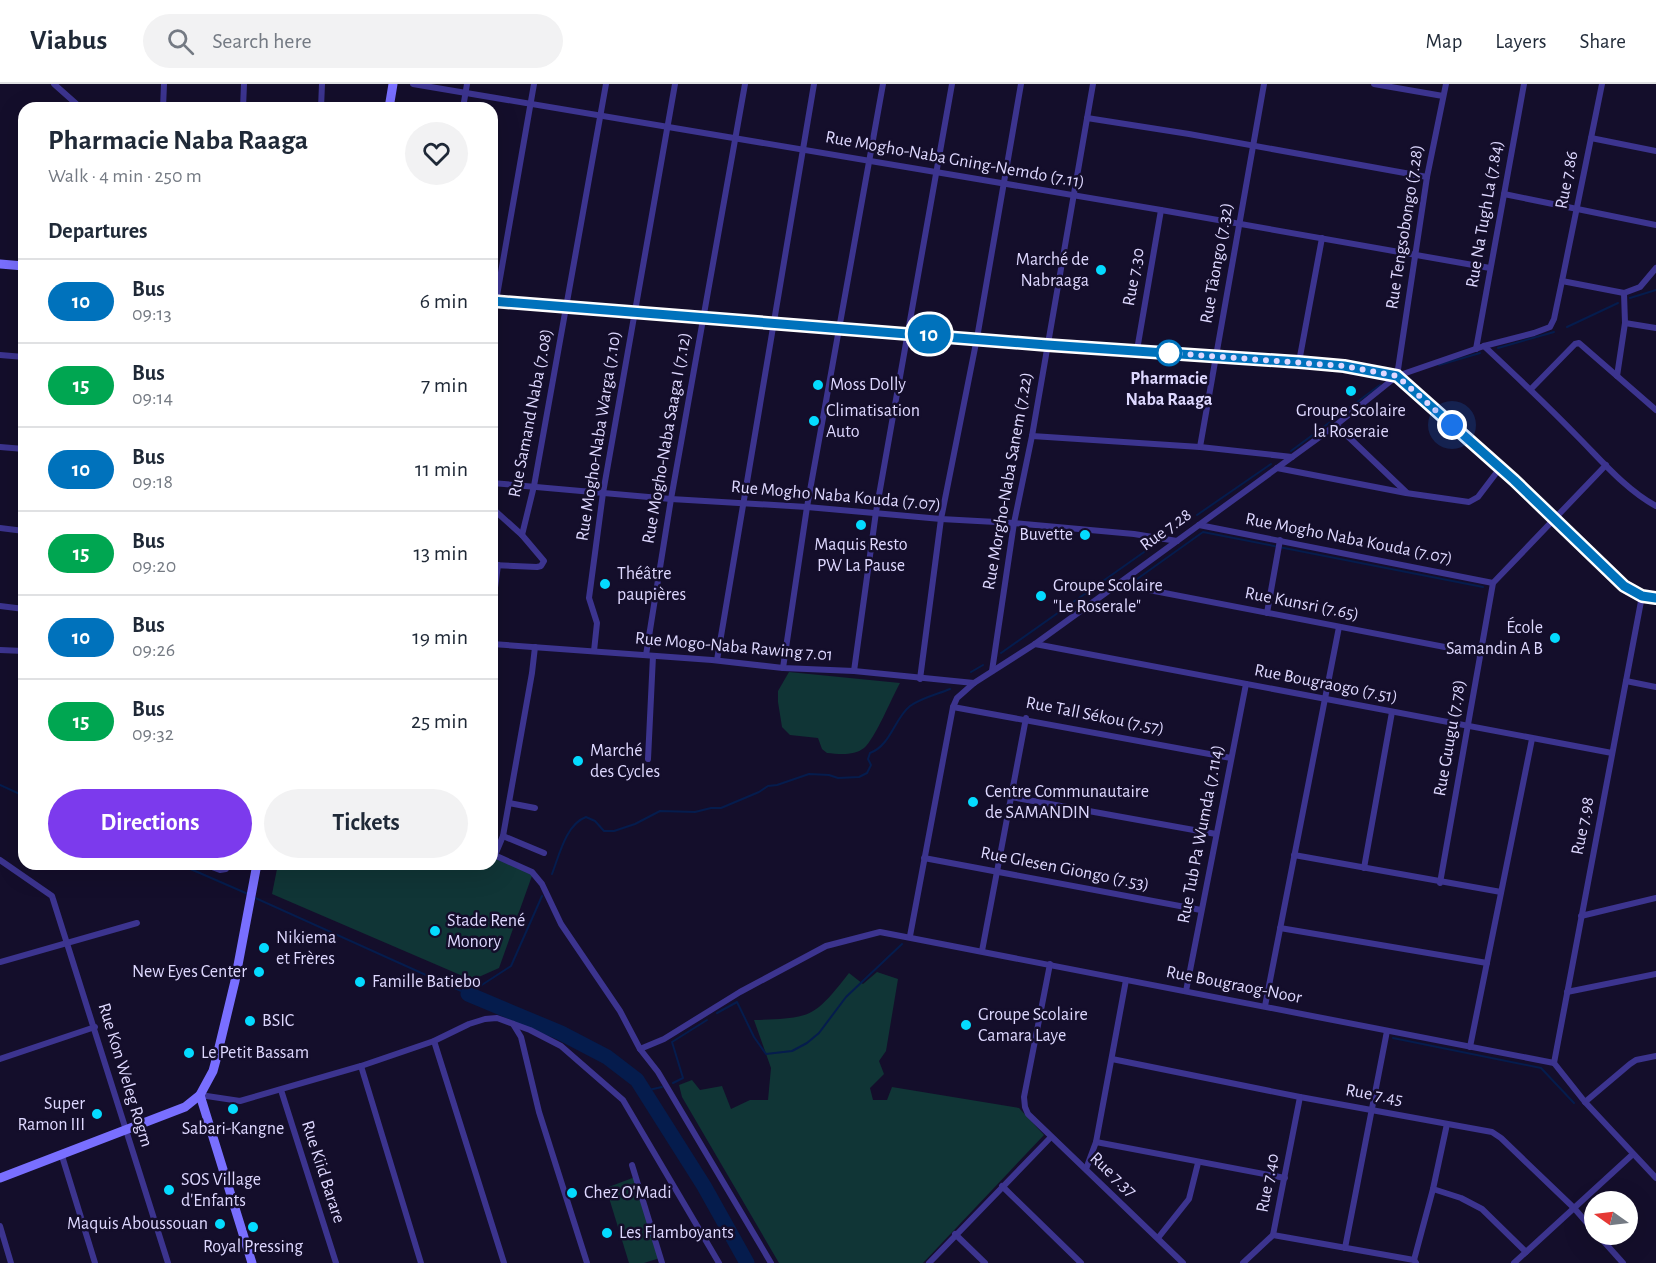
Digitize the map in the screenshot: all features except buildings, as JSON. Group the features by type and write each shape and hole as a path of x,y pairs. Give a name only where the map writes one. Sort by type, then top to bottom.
{"street":[{"path":"54,84 74,102"},
{"path":"163,102 164,84"},
{"path":"243,102 244,84"},
{"path":"321,102 322,84"},
{"path":"390,102 393,84"},
{"name":"Rue Mogho-Naba Gning-Nemdo (7.11)","path":"413,84 803,148 1490,268"},
{"path":"464,102 467,84"},
{"path":"498,280 534,84"},
{"name":"Rue Samand Naba (7.08)","path":"522,534 534,486 606,84"},
{"name":"Rue Mogho-Naba Warga (7.10)","path":"594,651 597,623 589,598 603,493 675,84"},
{"name":"Rue Mogho-Naba Saaga I (7.12)","path":"648,759 650,656 671,499 745,84"},
{"path":"717,660 814,84"},
{"path":"783,668 807,507 883,84"},
{"path":"854,671 876,512 952,84"},
{"path":"920,679 941,519 977,339 1021,84"},
{"name":"Rue Morgho-Naba Sanem (7.22)","path":"992,671 1014,523 1032,436 1093,84"},
{"name":"Rue Tâongo (7.32)","path":"1200,447 1264,84"},
{"path":"1374,84 1443,96"},
{"name":"Rue Tengsobongo (7.28)","path":"1397,376 1427,177 1446,84"},
{"name":"Rue Na Tugh La (7.84)","path":"1476,349 1524,84"},
{"name":"Rue 7.86","path":"1484,346 1550,327 1554,319 1602,84"},
{"path":"1087,118 1427,177"},
{"path":"1591,138 1656,151"},
{"path":"1504,194 1656,225"},
{"name":"Rue 7.30","path":"1137,350 1161,210"},
{"path":"1299,362 1322,238"},
{"path":"0,264 18,266"},
{"path":"1562,281 1624,293 1640,287 1656,268"},
{"path":"1617,376 1625,323 1624,293"},
{"path":"498,302 1299,362 1344,366 1397,376 1500,468 1624,586 1642,596 1656,598"},
{"path":"1625,323 1656,328"},
{"path":"1531,389 1577,342 1656,410"},
{"path":"1484,346 1531,389 1606,465 1640,496 1656,506"},
{"name":"Rue 7.28","path":"953,706 957,698 974,683 1035,644 1293,457 1397,376 1484,346"},
{"path":"0,355 18,356"},
{"path":"1336,425 1406,493"},
{"path":"1032,436 1200,447 1293,457"},
{"path":"0,447 18,448"},
{"path":"1493,583 1606,465"},
{"path":"1277,468 1406,493 1468,502 1478,497 1500,468"},
{"name":"Rue Mogho Naba Kouda (7.07)","path":"498,483 671,499 744,502 1014,523 1134,534 1177,541"},
{"path":"498,513 522,534 544,561 537,567 498,565"},
{"name":"Rue Mogho Naba Kouda (7.07)","path":"1199,525 1493,583"},
{"path":"0,528 18,530"},
{"path":"1267,613 1280,540"},
{"name":"Rue Guugu (7.78)","path":"1440,883 1493,583"},
{"name":"Rue Kunsri (7.65)","path":"1118,584 1481,654"},
{"name":"Rue 7.98","path":"1554,1063 1642,596"},
{"path":"0,606 18,608"},
{"path":"1265,1006 1339,627"},
{"name":"Rue Mogo-Naba Rawing 7.01","path":"498,644 717,660 783,668 854,671 974,683"},
{"name":"Rue Bougraogo (7.51)","path":"1035,644 1612,753"},
{"path":"498,847 503,836 509,803 532,673 534,647"},
{"path":"0,650 18,651"},
{"path":"1626,681 1656,687"},
{"name":"Rue Tub Pa Wumda (7.114)","path":"1186,991 1246,684"},
{"path":"910,936 953,706"},
{"name":"Rue Tall Sékou (7.57)","path":"953,706 1232,758"},
{"path":"1364,868 1392,711"},
{"path":"982,951 1026,718"},
{"path":"1470,1047 1532,739"},
{"path":"1011,797 1216,834"},
{"path":"509,803 536,808"},
{"path":"503,836 544,853"},
{"path":"1294,855 1440,883 1501,892"},
{"path":"498,857 532,872 537,878 561,924 620,1011 640,1049 658,1072 771,1263"},
{"name":"Rue Glesen Giongo (7.53)","path":"924,858 1201,910"},
{"name":"Rue Kon Weleg Rogm","path":"0,860 52,896 168,1263"},
{"path":"0,1178 185,1107 200,1095 213,1071 216,1060 256,870"},
{"path":"1581,916 1656,898"},
{"path":"0,962 137,923"},
{"path":"1280,928 1486,963"},
{"name":"Rue Bougraog-Noor","path":"640,1049 664,1039 740,992 826,946 880,932 1554,1063"},
{"name":"Rue 7.37","path":"1050,964 1024,1096 1024,1107 1051,1137 1183,1263"},
{"path":"1567,992 1656,974"},
{"path":"1086,1169 1096,1142 1126,980"},
{"path":"200,1095 240,1101 361,1066 434,1041 469,1024 496,1018 530,1030 561,1046 623,1100 719,1263"},
{"path":"513,1024 521,1037 539,1112 587,1263"},
{"path":"0,1059 95,1027"},
{"path":"1345,1248 1387,1030"},
{"path":"434,1041 504,1263"},
{"path":"1585,1102 1636,1060 1656,1056"},
{"name":"Rue 7.45","path":"1112,1059 1491,1132 1501,1138 1584,1219"},
{"path":"1554,1063 1585,1102 1656,1178"},
{"path":"361,1066 421,1263"},
{"name":"Rue Kiid Barare","path":"281,1090 336,1263"},
{"path":"200,1095 252,1263"},
{"name":"Rue 7.40","path":"1243,1263 1273,1235 1300,1097"},
{"path":"1273,1235 1415,1262 1447,1124"},
{"path":"929,1263 1051,1137"},
{"path":"1096,1142 1285,1178"},
{"path":"1514,1263 1633,1154"},
{"path":"62,1156 95,1263"},
{"path":"1158,1238 1189,1199 1198,1163"},
{"path":"632,1165 662,1263"},
{"path":"1002,1186 1081,1263"},
{"path":"1433,1189 1461,1198 1482,1209 1526,1252"},
{"path":"0,1227 11,1263"},
{"path":"955,1234 985,1263"},
{"name":"Rue 7.45","path":"1607,1245 1623,1263"}],"green space":[{"path":"789,672 900,683 878,727 864,748 851,753 827,753 822,749 818,738 790,735 782,727 778,691"},
{"name":"Stade René Monory","path":"498,858 533,873 499,968 472,980 272,894 277,870 498,870"},
{"path":"877,972 898,979 886,1051 879,1061 884,1074 870,1088 873,1100 887,1100 892,1087 1019,1108 1044,1135 923,1263 779,1263 682,1097 679,1085 692,1080 700,1090 722,1086 731,1109 750,1100 768,1100 771,1068 754,1020 788,1018 809,1013 827,999 849,973 863,984"},
{"path":"635,1177 660,1258 644,1263 629,1263 606,1188"}],"waterway":[{"path":"1630,298 1656,290"},
{"path":"1567,327 1618,303"},
{"path":"1498,348 1554,332"},
{"path":"1439,365 1480,353"},
{"path":"1291,451 1380,385"},
{"path":"1197,515 1271,464"},
{"path":"1130,584 1203,532 1483,587"},
{"path":"1001,653 1154,545"},
{"path":"971,672 983,665"},
{"path":"552,874 568,833 573,826 586,817 595,821 604,831 614,831 635,824 660,811 695,812 721,808 768,786 809,774 838,778 859,777 867,773 871,765 868,759 870,753 883,744 910,706 924,698 950,689"},
{"path":"0,785 18,793"},
{"path":"193,870 248,894"},
{"path":"253,897 468,994 511,966 542,896"},
{"path":"717,1013 737,1002 754,1037 766,1054 792,1051 819,1033 846,997 902,944"},
{"path":"468,994 561,1033 607,1057 637,1080 704,1186 747,1263"},
{"path":"673,1083 683,1078 672,1042 707,1020"},
{"path":"1393,1038 1541,1068 1574,1103"},
{"path":"644,1091 662,1087"}],"bus line":[{"name":"10","path":"498,301 1047,345 1299,362 1344,366 1397,376 1514,480 1624,586 1642,596 1656,598"}],"place":[{"name":"Marché de Nabraaga","path":"1101,270"},
{"name":"Pharmacie Naba Raaga","path":"1169,353"},
{"name":"Moss Dolly","path":"818,385"},
{"name":"Groupe Scolaire la Roseraie","path":"1351,391"},
{"name":"Climatisation Auto","path":"814,421"},
{"name":"Maquis Resto PW La Pause","path":"861,525"},
{"name":"Buvette","path":"1085,535"},
{"name":"Théâtre paupières","path":"605,584"},
{"name":"Groupe Scolaire \"Le Roserale\"","path":"1041,596"},
{"name":"École Samandin A B","path":"1555,638"},
{"name":"Marché des Cycles","path":"578,761"},
{"name":"Centre Communautaire de SAMANDIN","path":"973,802"},
{"name":"Stade René Monory","path":"435,931"},
{"name":"Nikiema et Frères","path":"264,948"},
{"name":"New Eyes Center","path":"259,972"},
{"name":"Famille Batiebo","path":"360,982"},
{"name":"BSIC","path":"250,1021"},
{"name":"Groupe Scolaire Camara Laye","path":"966,1025"},
{"name":"Le Petit Bassam","path":"189,1053"},
{"name":"Sabari-Kangne","path":"233,1109"},
{"name":"Super Ramon III","path":"97,1114"},
{"name":"SOS Village d'Enfants","path":"169,1190"},
{"name":"Chez O'Madi","path":"572,1193"},
{"name":"Maquis Aboussouan","path":"220,1224"},
{"name":"Royal Pressing","path":"253,1227"},
{"name":"Les Flamboyants","path":"607,1233"}],"route":[{"path":"1169,353 1344,366 1397,376 1452,425"}]}
